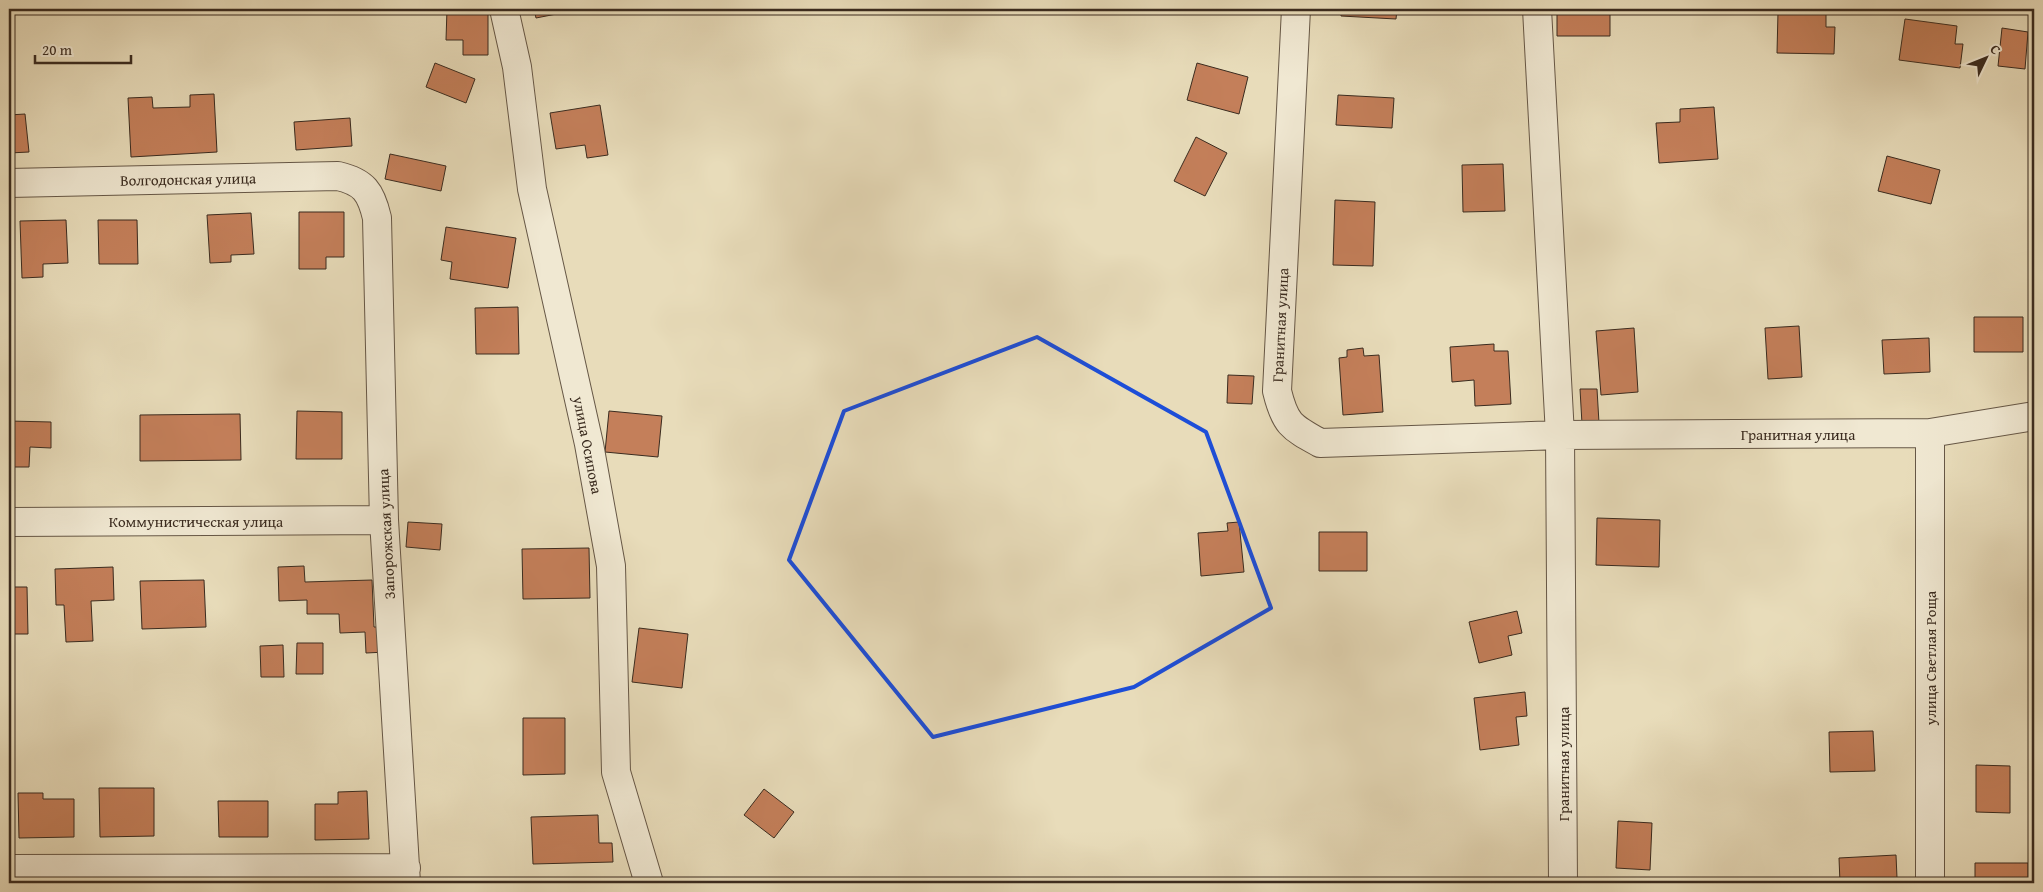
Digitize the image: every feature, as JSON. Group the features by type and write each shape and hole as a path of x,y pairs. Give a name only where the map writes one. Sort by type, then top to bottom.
{"street":[{"name":"улица Осипова","path":"504,9 517,67 532,189 588,444 610,566 616,772 649,883"},
{"name":"Гранитная улица","path":"1296,9 1277,392 1282,413 1297,430 1320,443 1560,435 1930,433 2034,416"},
{"name":"Гранитная улица","path":"1537,9 1560,435 1564,883"},
{"name":"Волгодонская улица","path":"9,183 338,176 353,180 364,188"},
{"name":"Запорожская улица","path":"364,188 373,202 377,218 384,520 406,876"},
{"name":"улица Светлая Роща","path":"1930,433 1930,883"},
{"name":"Коммунистическая улица","path":"9,522 384,520"},
{"path":"9,869 406,876"}],"highlighted area":[{"path":"1037,337 1206,432 1271,608 1134,687 933,737 789,560 844,411"}],"building":[{"path":"447,9 488,9 488,55 463,55 463,40 446,40"},
{"path":"534,9 582,9 536,18"},
{"path":"1341,9 1397,9 1396,19 1341,16"},
{"path":"1557,9 1610,9 1610,36 1557,36"},
{"path":"1778,12 1826,13 1826,27 1835,27 1834,54 1777,53"},
{"path":"1905,19 1957,26 1955,44 1963,44 1960,68 1899,60"},
{"path":"2002,28 2028,32 2025,69 1998,66"},
{"path":"435,63 475,79 466,103 426,87"},
{"path":"1197,63 1248,77 1239,114 1187,100"},
{"path":"214,94 217,152 131,157 128,98 152,97 153,108 190,107 190,95"},
{"path":"1338,95 1394,98 1392,128 1336,125"},
{"path":"600,105 608,155 587,158 585,145 556,149 550,113"},
{"path":"1714,107 1718,159 1659,163 1656,123 1680,122 1680,109"},
{"path":"25,114 29,152 9,153 9,115"},
{"path":"350,118 352,146 296,150 294,122"},
{"path":"1196,137 1227,153 1205,196 1174,181"},
{"path":"390,154 446,166 441,191 385,179"},
{"path":"1887,156 1940,170 1931,204 1878,191"},
{"path":"1503,164 1505,211 1463,212 1462,165"},
{"path":"1335,200 1375,202 1373,266 1333,265"},
{"path":"299,212 344,212 344,257 326,257 326,269 299,269"},
{"path":"251,213 254,254 231,255 231,262 210,263 207,215"},
{"path":"66,220 68,263 43,264 43,277 22,278 20,221"},
{"path":"98,220 137,220 138,264 99,264"},
{"path":"446,227 516,238 508,288 450,279 452,262 441,260"},
{"path":"518,307 519,354 476,354 475,308"},
{"path":"1974,317 2023,317 2023,352 1974,352"},
{"path":"1799,326 1802,377 1768,379 1765,328"},
{"path":"1634,328 1638,392 1601,395 1596,331"},
{"path":"1929,338 1930,372 1884,374 1882,340"},
{"path":"1494,344 1494,351 1508,351 1511,404 1475,406 1474,380 1452,382 1450,347"},
{"path":"1363,348 1364,356 1379,355 1383,412 1343,415 1339,358 1347,357 1347,350"},
{"path":"1228,375 1254,376 1252,404 1227,403"},
{"path":"1580,389 1597,389 1599,423 1582,424"},
{"path":"297,411 342,412 342,459 296,459"},
{"path":"609,411 662,416 658,457 605,452"},
{"path":"240,414 241,460 140,461 140,415"},
{"path":"9,421 51,422 51,448 30,447 29,467 9,467"},
{"path":"1597,518 1660,520 1659,567 1596,565"},
{"path":"408,522 442,524 440,550 406,547"},
{"path":"1239,522 1244,572 1201,576 1198,533 1228,531 1227,523"},
{"path":"1319,532 1367,532 1367,571 1319,571"},
{"path":"589,548 590,598 523,599 522,549"},
{"path":"304,566 305,582 372,580 374,627 384,627 386,652 366,653 365,632 340,633 339,614 307,614 307,600 279,601 278,567"},
{"path":"113,567 114,600 91,601 93,641 66,642 64,605 56,605 55,569"},
{"path":"204,580 206,627 142,629 140,581"},
{"path":"9,587 27,587 28,634 9,634"},
{"path":"1517,611 1522,633 1508,636 1512,655 1479,663 1469,622"},
{"path":"639,628 688,634 682,688 632,682"},
{"path":"297,643 323,643 323,674 296,674"},
{"path":"283,645 284,677 261,677 260,646"},
{"path":"1525,692 1527,716 1516,717 1519,745 1480,750 1474,698"},
{"path":"523,718 565,718 565,774 523,775"},
{"path":"1873,731 1875,771 1830,772 1829,732"},
{"path":"1976,765 2010,766 2010,813 1976,812"},
{"path":"99,788 154,788 154,836 100,837"},
{"path":"764,789 794,812 774,838 744,815"},
{"path":"367,791 369,839 315,840 315,804 338,804 338,792"},
{"path":"18,793 43,793 43,799 74,799 74,837 19,838"},
{"path":"218,801 268,801 268,837 219,837"},
{"path":"598,815 599,843 612,843 613,862 533,864 531,817"},
{"path":"1618,821 1652,823 1650,870 1616,868"},
{"path":"1896,855 1897,878 1875,879 1875,883 1840,883 1839,858"},
{"path":"1975,863 2028,863 2028,883 1975,883"},
{"path":"1467,880 1516,881 1516,883 1467,883"}]}
